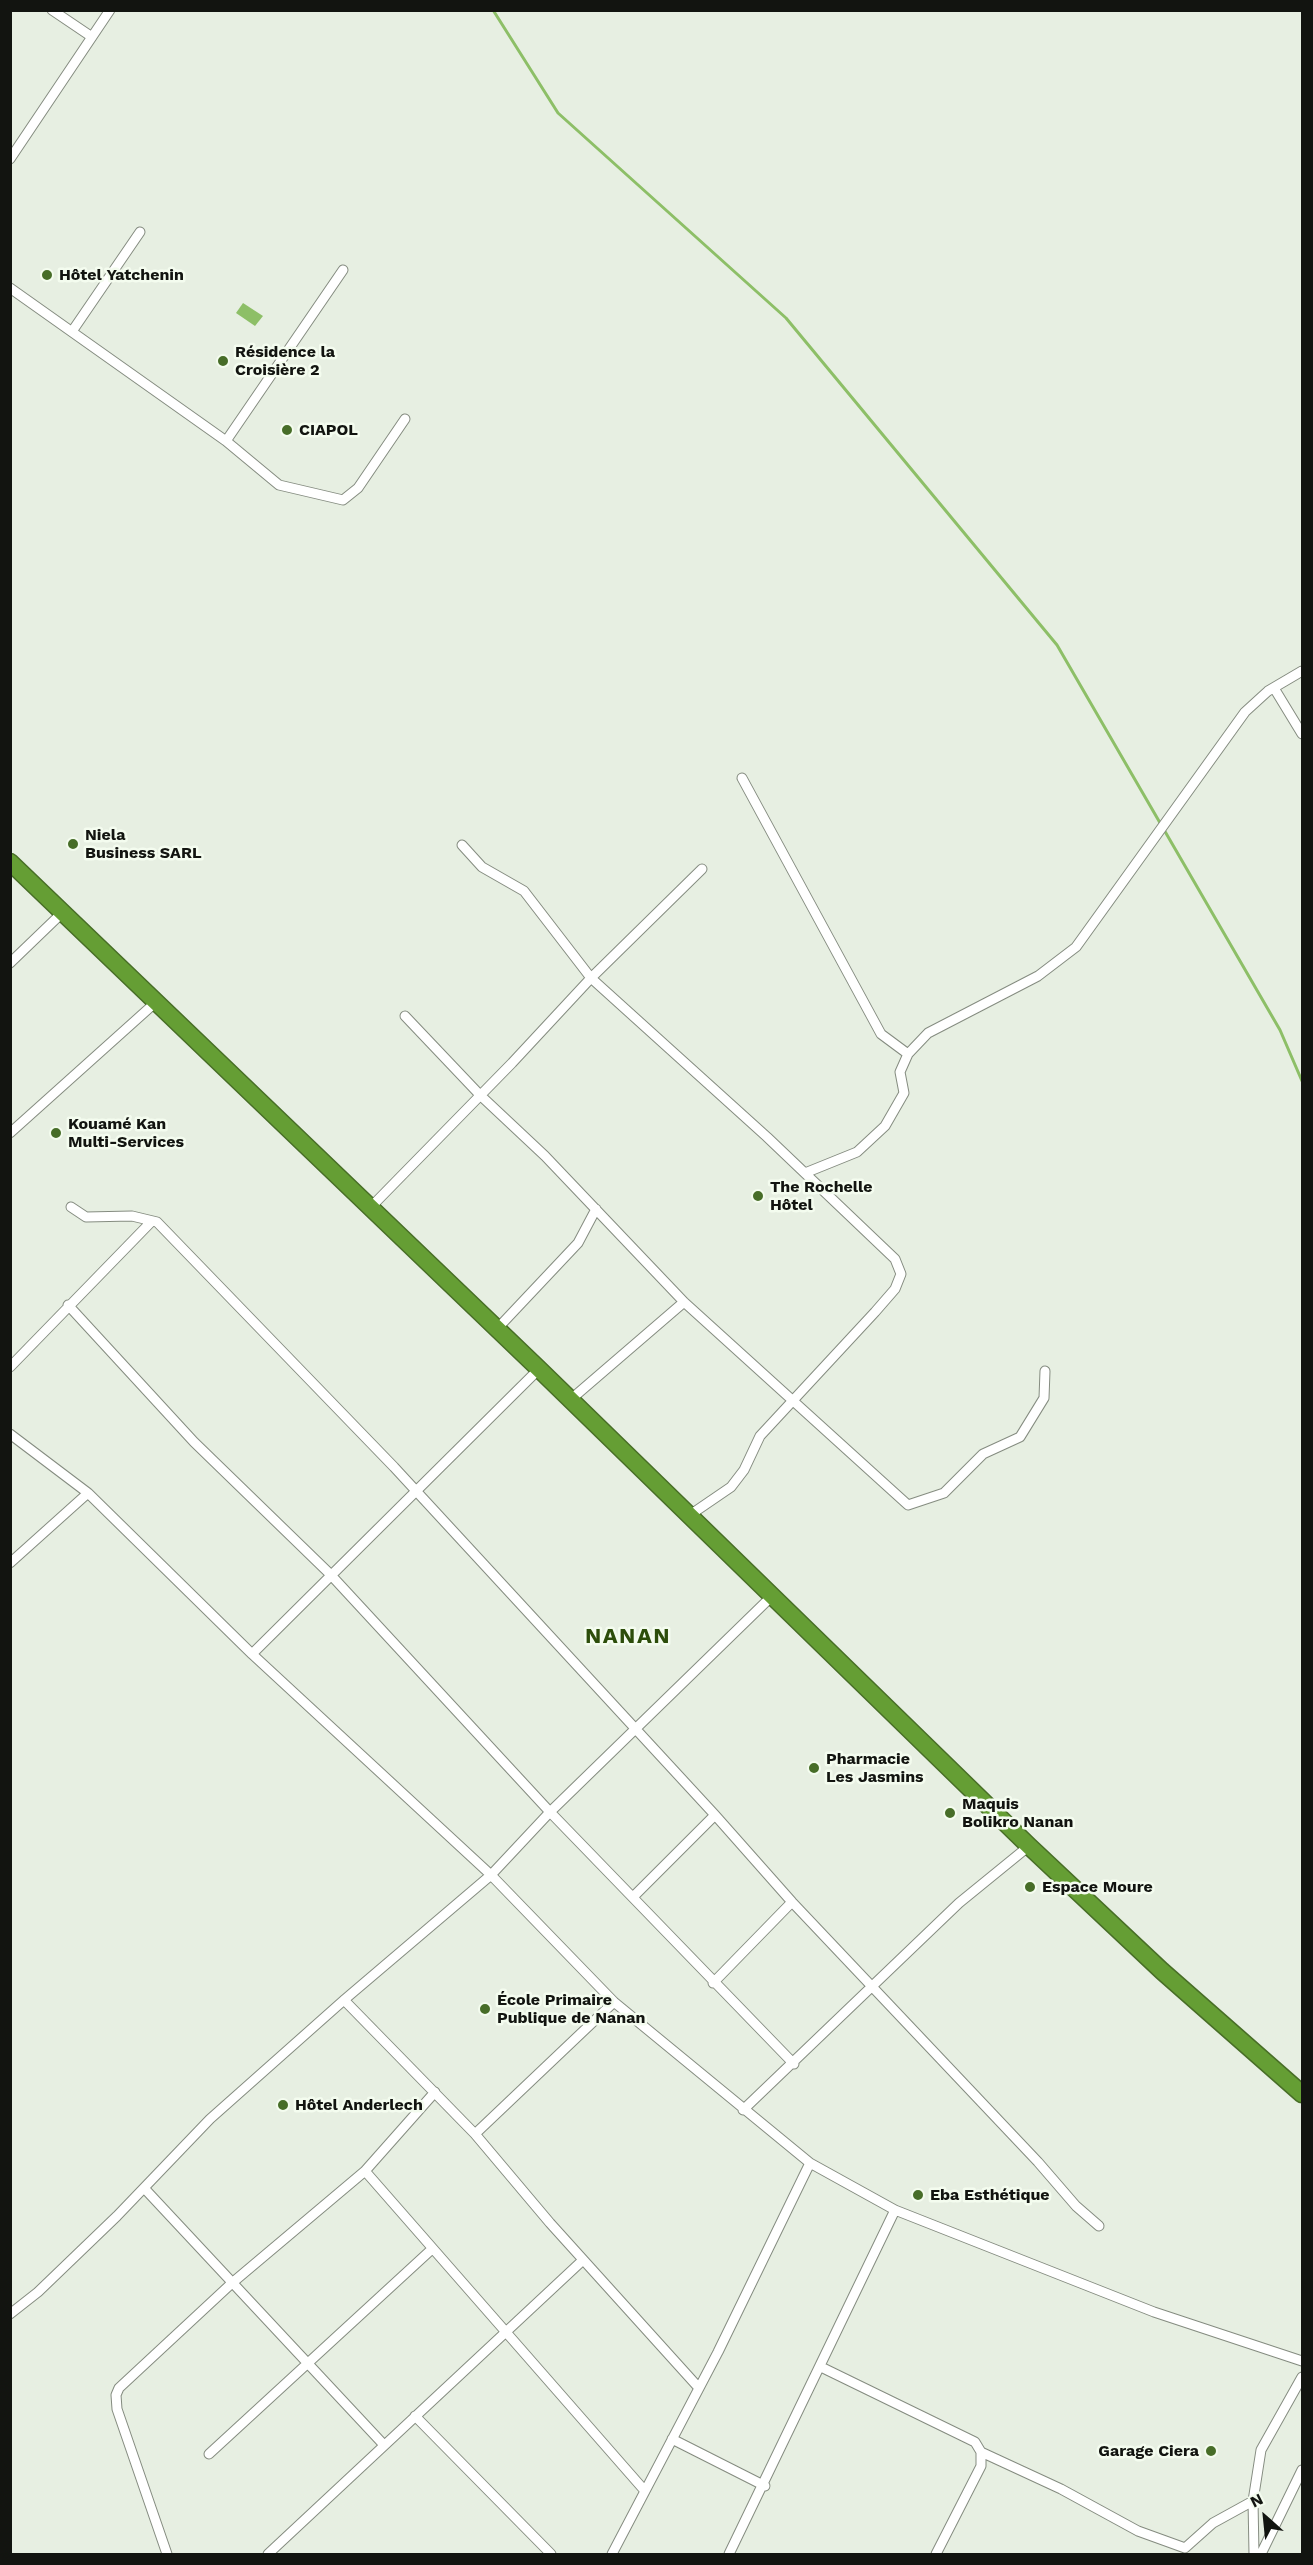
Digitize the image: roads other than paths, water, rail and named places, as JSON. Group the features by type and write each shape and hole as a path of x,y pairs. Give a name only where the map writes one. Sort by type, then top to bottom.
{"highway":[{"path":"10,862 496,1330 539,1368 569,1401 690,1515 1029,1846 1170,1978 1302,2094"}],"street":[{"path":"52,10 92,37"},
{"path":"10,159 110,10"},
{"path":"73,330 140,232"},
{"path":"226,441 342,270"},
{"path":"10,288 73,330 226,441 279,485 343,500 358,488 405,419"},
{"path":"805,1173 857,1152 885,1126 904,1093 900,1072 908,1054 928,1033 948,1020 1038,976 1076,947 1245,712 1255,701 1302,671"},
{"path":"1274,688 1302,734"},
{"path":"742,778 881,1034 908,1054"},
{"path":"462,845 482,867 524,891 591,978 896,1259 901,1274 895,1289 795,1401 760,1436 744,1470 731,1487 690,1515"},
{"path":"370,1208 591,978 702,869"},
{"path":"10,963 63,912"},
{"path":"10,1133 156,1002"},
{"path":"405,1016 480,1095 545,1156 684,1302 908,1505 944,1493 983,1454 1020,1437 1044,1398 1045,1371"},
{"path":"70,1207 87,1216 132,1216 157,1222 309,1377 635,1728 792,1902 1076,2206 1099,2226"},
{"path":"496,1330 578,1243 596,1209"},
{"path":"10,1367 152,1221"},
{"path":"569,1401 684,1302"},
{"path":"68,1305 194,1442 330,1574 550,1812 634,1896 712,1983 794,2064"},
{"path":"252,1654 539,1368"},
{"path":"10,1434 88,1493 252,1654 491,1875 614,2002 810,2163 896,2210 1154,2312 1302,2361"},
{"path":"10,1563 88,1493"},
{"path":"10,2314 39,2292 210,2120 344,2000 491,1875 550,1812 772,1596"},
{"path":"634,1896 715,1815"},
{"path":"743,2110 794,2064 872,1985 959,1903 1029,1846"},
{"path":"712,1983 792,1902"},
{"path":"344,2000 475,2134 583,2260 699,2388"},
{"path":"475,2134 614,2002"},
{"path":"167,2554 117,2409 116,2395 119,2388 232,2283 365,2171 435,2092"},
{"path":"612,2554 699,2388 810,2163"},
{"path":"365,2171 645,2491"},
{"path":"144,2188 384,2445"},
{"path":"729,2554 765,2486 896,2210"},
{"path":"209,2454 432,2249"},
{"path":"268,2554 583,2260"},
{"path":"821,2367 975,2442 981,2452 981,2466 936,2554"},
{"path":"1254,2554 1252,2501 1261,2450 1302,2376"},
{"path":"416,2416 551,2554"},
{"path":"672,2439 765,2486"},
{"path":"981,2452 1061,2489 1138,2531 1185,2548 1213,2523 1252,2501"},
{"path":"1261,2554 1302,2470"}],"waterway":[{"path":"493,10 558,113 786,318 1057,645 1280,1030 1302,1081"}],"place":[{"name":"Hôtel Yatchenin","path":"47,275"},
{"name":"Résidence la Croisière 2","path":"223,361"},
{"name":"CIAPOL","path":"287,430"},
{"name":"Niela Business SARL","path":"73,844"},
{"name":"Kouamé Kan Multi-Services","path":"56,1133"},
{"name":"The Rochelle Hôtel","path":"758,1196"},
{"name":"Pharmacie Les Jasmins","path":"814,1768"},
{"name":"Maquis Bolikro Nanan","path":"950,1813"},
{"name":"Espace Moure","path":"1030,1887"},
{"name":"École Primaire Publique de Nanan","path":"485,2009"},
{"name":"Hôtel Anderlech","path":"283,2105"},
{"name":"Eba Esthétique","path":"918,2195"},
{"name":"Garage Ciera","path":"1211,2451"}],"district":[{"name":"NANAN","path":"628,1637"}]}
